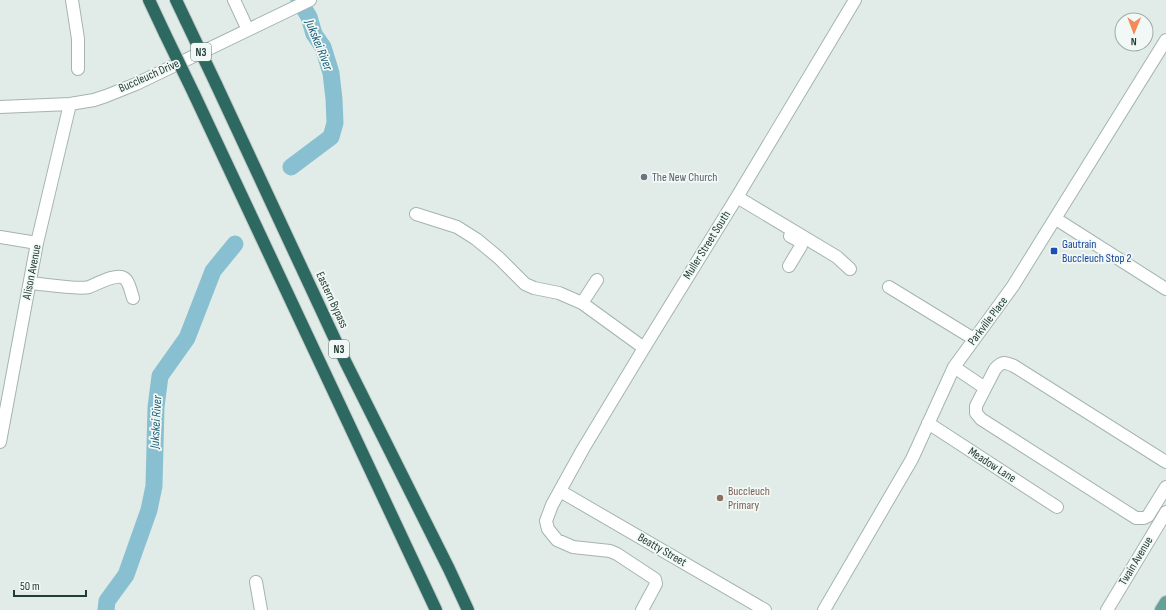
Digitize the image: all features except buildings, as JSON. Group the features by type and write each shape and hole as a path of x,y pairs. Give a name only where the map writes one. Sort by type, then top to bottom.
{"highway":[{"name":"N3","path":"148,0 194,94 436,610"},
{"name":"Eastern Bypass","path":"176,0 345,361 468,610"}],"main road":[{"path":"1161,610 1166,602"}],"street":[{"path":"72,0 78,39 78,69"},
{"path":"234,0 248,30"},
{"name":"Buccleuch Drive","path":"0,107 70,104 94,100 136,84 310,0"},
{"name":"Muller Street South","path":"642,610 656,584 655,578 610,551 573,547 557,540 548,529 546,521 552,505 644,348 855,0"},
{"name":"Parkville Place","path":"824,610 912,459 954,367 1013,286 1056,219 1096,152 1161,59 1166,40"},
{"name":"Alison Avenue","path":"0,442 37,244 70,104"},
{"path":"735,200 801,242 801,246 789,266"},
{"path":"735,200 837,257 850,269"},
{"path":"416,214 457,227 476,239 499,258 525,284 534,288 559,293 582,303 644,348"},
{"path":"1056,219 1166,289"},
{"path":"0,237 37,244"},
{"path":"30,283 84,288 113,277 123,277 128,283 133,298"},
{"path":"582,303 597,280"},
{"path":"889,287 974,339"},
{"path":"1166,462 1010,364 1005,363 999,365 976,406 977,415 981,419 1136,518 1144,518 1148,516 1166,487"},
{"path":"954,367 985,388"},
{"name":"Meadow Lane","path":"928,423 1057,507"},
{"name":"Beatty Street","path":"560,491 765,610"},
{"name":"Twain Avenue","path":"1107,610 1166,512"},
{"path":"256,582 261,610"}],"waterway":[{"name":"Jukskei River","path":"291,167 331,137 335,123 331,73 323,47 314,34 309,17 299,0"},
{"name":"Jukskei River","path":"106,610 107,601 126,575 149,510 154,486 156,407 160,376 187,338 213,271 235,244"}],"place":[{"name":"The New Church","path":"644,177"},
{"name":"Gautrain Buccleuch Stop 2","path":"1054,251"},
{"name":"Buccleuch Primary","path":"720,498"}]}
